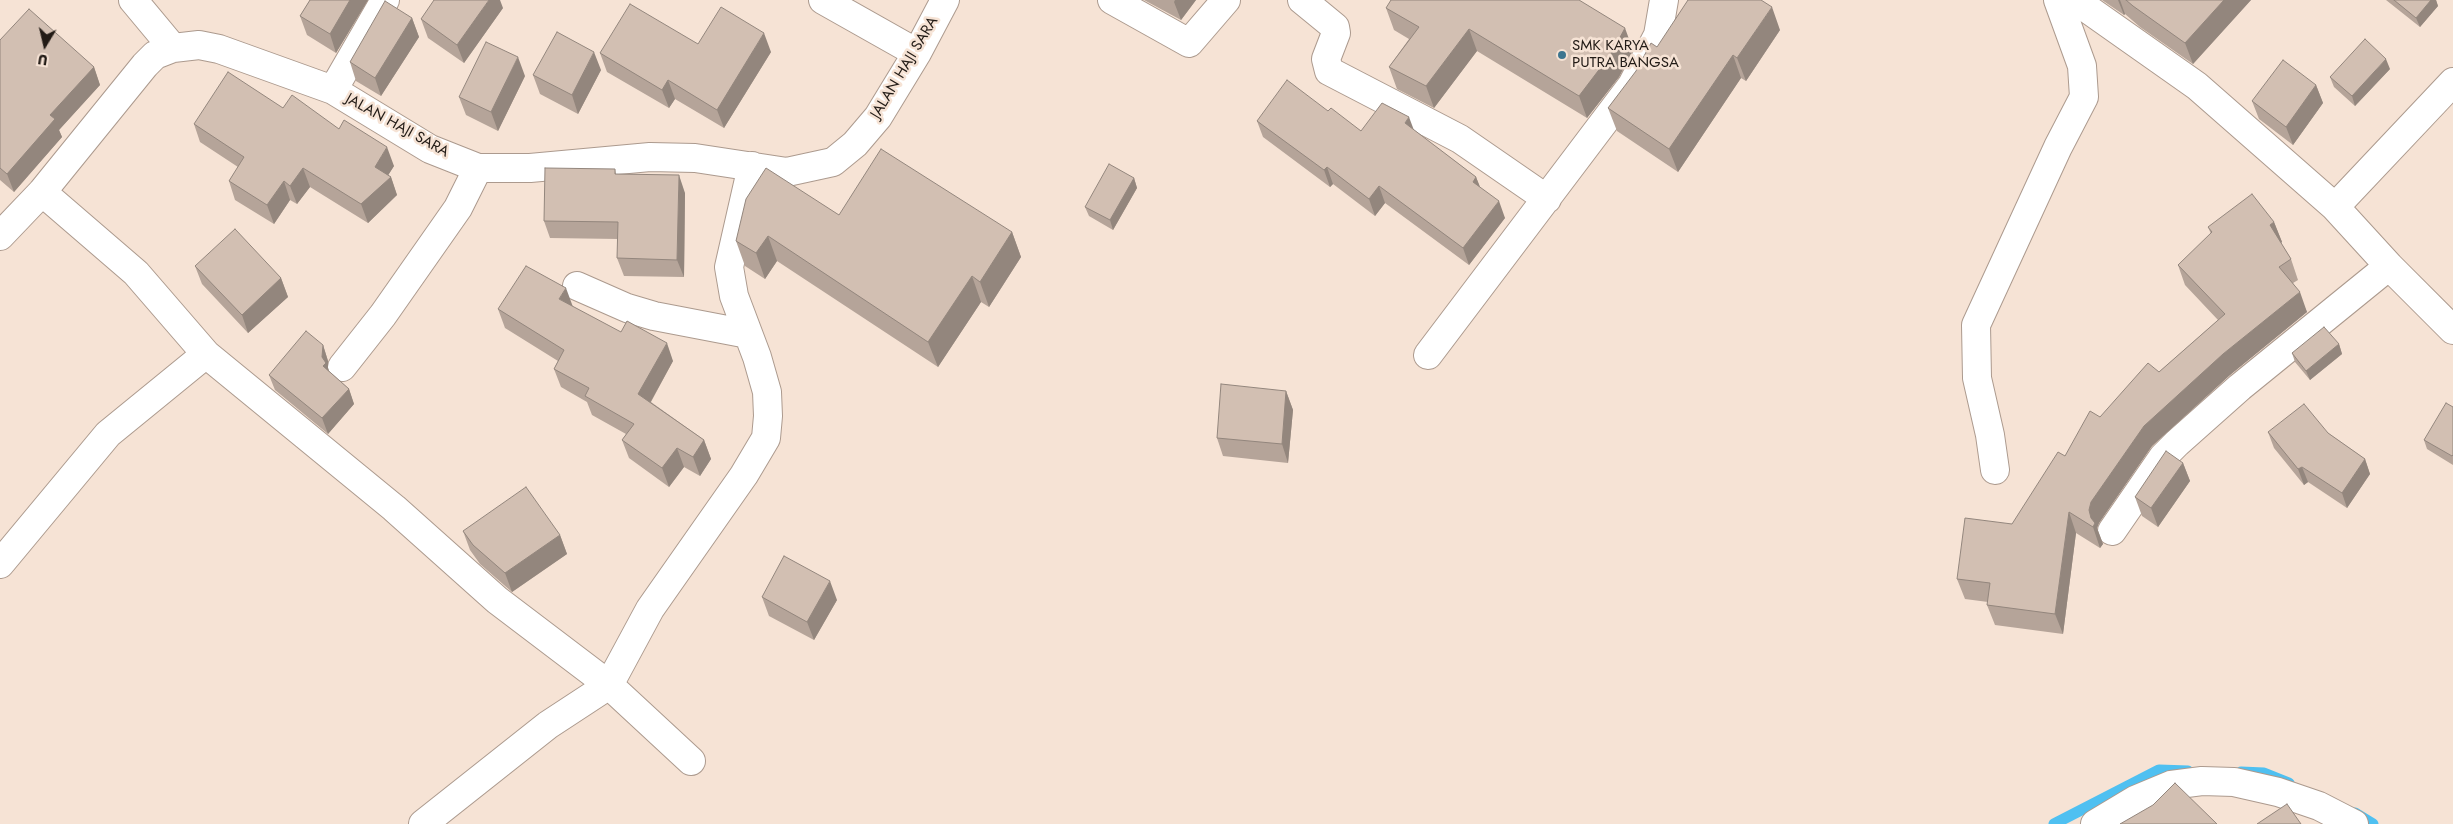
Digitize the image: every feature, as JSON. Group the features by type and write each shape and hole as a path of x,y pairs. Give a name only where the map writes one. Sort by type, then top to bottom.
{"street":[{"path":"133,0 173,48"},
{"path":"332,90 385,0"},
{"path":"823,0 917,52"},
{"name":"JALAN HAJI SARA","path":"0,236 42,192 145,64 155,55 173,48 198,45 219,48 332,90 430,149 478,168 530,168 650,157 695,158 787,172 833,162 855,144 878,117 917,52 945,0"},
{"path":"1112,0 1189,43 1226,0"},
{"path":"1302,0 1335,27 1336,33 1326,59 1329,71 1460,139 1547,199"},
{"path":"1428,355 1632,85 1658,35 1664,0"},
{"path":"1995,470 1990,435 1977,378 1976,325 2058,147 2084,97 2082,66 2058,0"},
{"path":"2075,0 2197,86 2335,207 2389,266 2453,330"},
{"path":"2335,207 2453,82"},
{"path":"422,824 548,725 609,685 650,609 744,475 766,438 768,416 767,392 734,296 729,267 752,166"},
{"path":"342,367 382,315 458,208 478,168"},
{"path":"42,192 136,273 206,354 394,508 497,600 609,685 691,762"},
{"path":"2112,531 2163,457 2177,443 2240,387 2389,266"},
{"path":"577,286 627,308 654,316 748,334"},
{"path":"0,564 108,434 206,354"},
{"path":"2095,824 2135,800 2171,785 2202,781 2234,782 2278,792 2318,806 2354,824"}],"building":[{"path":"310,0 350,0 330,34 300,16"},
{"path":"434,0 489,0 457,45 421,19"},
{"path":"1391,0 1579,0 1625,28 1611,54 1579,96 1469,29 1426,86 1389,67 1419,27 1386,8"},
{"path":"1688,0 1761,0 1772,7 1737,58 1733,55 1669,149 1608,108 1636,71 1651,43 1657,47"},
{"path":"2126,0 2224,0 2185,43"},
{"path":"2394,0 2431,0 2416,18"},
{"path":"385,1 412,18 375,78 350,62"},
{"path":"630,4 698,44 721,7 764,33 717,110 668,80 662,90 600,53"},
{"path":"29,9 94,67 50,115 55,119 7,174 0,168 0,40"},
{"path":"557,32 594,52 572,95 533,75"},
{"path":"2365,39 2386,59 2352,96 2330,77"},
{"path":"486,42 518,57 491,112 459,97"},
{"path":"2283,60 2316,85 2286,127 2252,101"},
{"path":"228,72 283,108 292,95 339,129 344,120 387,147 375,167 391,177 361,204 303,168 290,186 284,181 267,205 229,181 244,157 194,124"},
{"path":"1287,80 1328,111 1331,108 1361,131 1382,103 1409,117 1405,123 1476,177 1473,182 1499,201 1463,248 1379,186 1369,199 1327,167 1324,170 1257,121"},
{"path":"881,149 1012,232 980,282 972,276 928,342 768,236 756,253 736,241 746,199 766,168 839,215"},
{"path":"1109,164 1134,178 1110,220 1085,207"},
{"path":"545,168 615,169 615,174 679,175 677,260 617,258 618,222 544,221"},
{"path":"2252,194 2274,222 2270,225 2291,259 2279,267 2300,292 2223,354 2144,426 2091,502 2089,510 2091,518 2095,523 2093,527 2069,512 2055,614 1987,605 1990,583 1957,579 1965,518 2012,524 2058,452 2065,456 2090,411 2100,417 2148,363 2159,372 2225,314 2178,265 2212,232 2208,227"},
{"path":"235,229 281,278 242,315 195,266"},
{"path":"526,266 566,288 559,299 621,332 627,321 667,343 638,394 704,440 693,457 677,448 662,468 622,440 634,424 585,396 589,388 554,369 564,350 498,309"},
{"path":"2324,327 2339,344 2306,371 2292,353"},
{"path":"306,331 323,345 322,357 326,363 323,366 349,389 322,418 269,375"},
{"path":"1221,384 1286,391 1282,444 1217,438"},
{"path":"2446,403 2453,407 2452,456 2424,440"},
{"path":"2304,404 2328,433 2365,459 2342,493 2302,467 2298,469 2268,432"},
{"path":"2166,451 2183,463 2151,508 2135,497"},
{"path":"526,487 560,535 505,573 473,545 463,531"},
{"path":"784,556 830,581 807,622 762,597"},
{"path":"2175,783 2217,824 2120,824 2153,805"},
{"path":"2287,804 2301,824 2257,824"}],"waterway":[{"path":"2054,824 2159,770 2188,771"},
{"path":"2241,772 2264,773 2289,783"},
{"path":"2355,813 2373,824"}],"place":[{"name":"SMK KARYA PUTRA BANGSA","path":"1562,55"}]}
